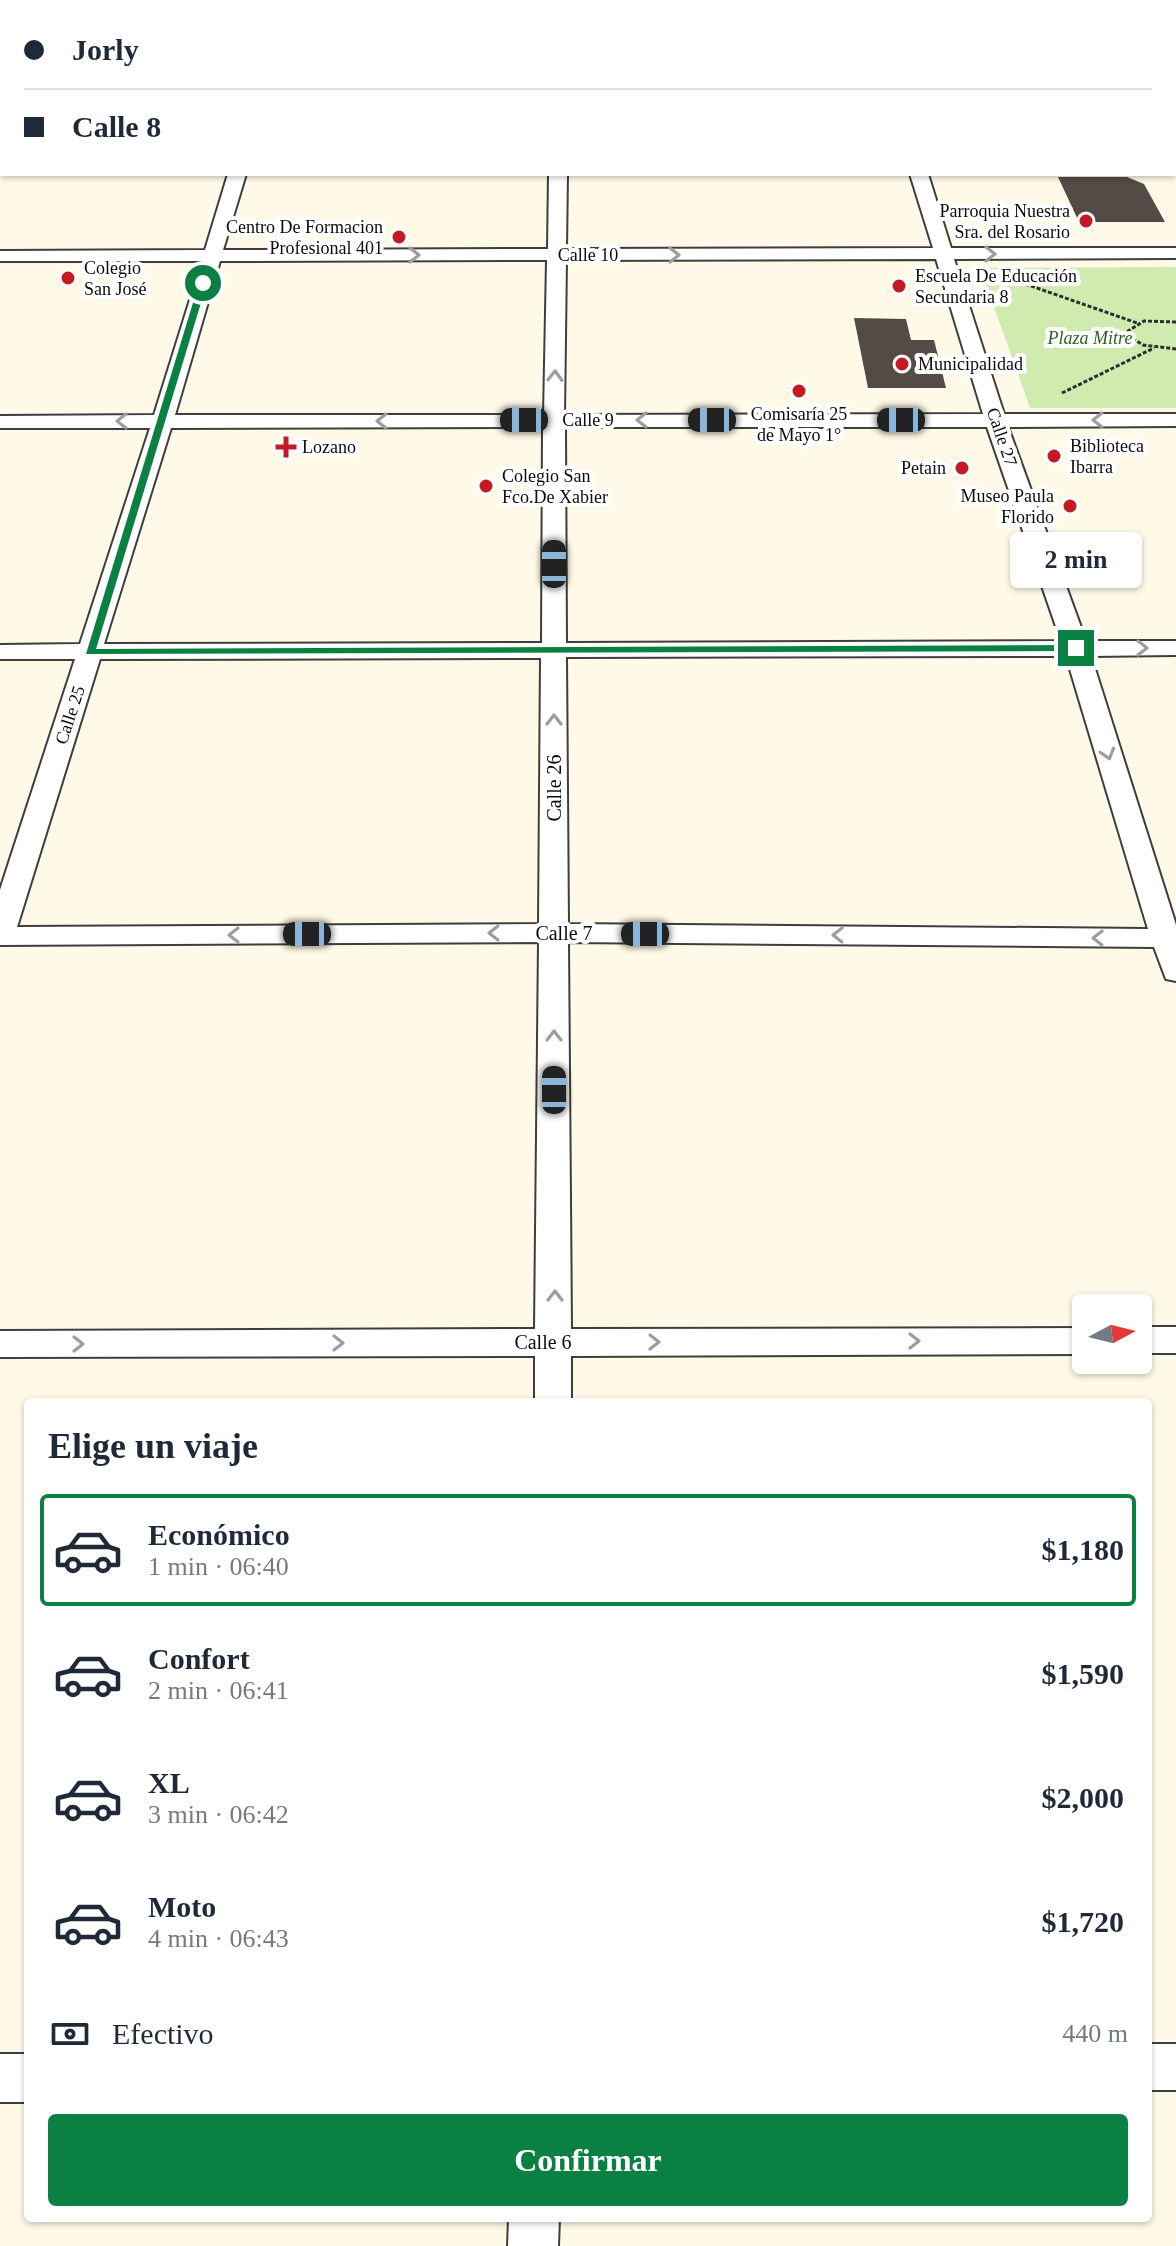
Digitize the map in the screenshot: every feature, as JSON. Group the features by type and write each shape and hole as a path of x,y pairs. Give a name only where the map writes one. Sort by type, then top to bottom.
{"street":[{"name":"Calle 25","path":"0,935 163,421 236,176"},
{"name":"Calle 26","path":"553,1398 554,420 558,176"},
{"name":"Calle 27","path":"920,176 995,420 1076,648 1170,938 1176,972"},
{"name":"Calle 10","path":"0,256 1176,253"},
{"name":"Calle 9","path":"0,422 1176,420"},
{"path":"0,652 1176,648"},
{"name":"Calle 7","path":"0,935 553,933 1170,938"},
{"path":"1152,1340 1176,1340"},
{"name":"Calle 6","path":"0,1344 1072,1341"},
{"path":"1152,2067 1176,2067"},
{"path":"0,2078 24,2078"},
{"path":"533,2246 534,2222"}],"path":[{"path":"1008,278 1137,323"},
{"path":"1176,322 1158,320 1137,323 1131,326 1129,336 1154,348 1176,349"},
{"path":"1058,395 1154,348"}],"green space":[{"name":"Plaza Mitre","path":"1176,267 1176,408 1030,408 980,268"}],"building":[{"path":"1058,177 1127,177 1144,184 1165,222 1079,222"},
{"name":"Municipalidad","path":"854,318 906,319 911,340 934,340 946,388 868,388"}],"place":[{"name":"Parroquia Nuestra Sra. del Rosario","path":"1086,221"},
{"name":"Centro De Formacion Profesional 401","path":"399,237"},
{"name":"Colegio San José","path":"68,278"},
{"name":"Escuela De Educación Secundaria 8","path":"899,286"},
{"name":"Municipalidad","path":"902,364"},
{"name":"Comisaría 25 de Mayo 1°","path":"799,391"},
{"name":"Lozano","path":"286,447"},
{"name":"Biblioteca Ibarra","path":"1054,456"},
{"name":"Petain","path":"962,468"},
{"name":"Colegio San Fco.De Xabier","path":"486,486"},
{"name":"Museo Paula Florido","path":"1070,506"}],"route":[{"path":"203,283 90,652 1076,648"}]}
